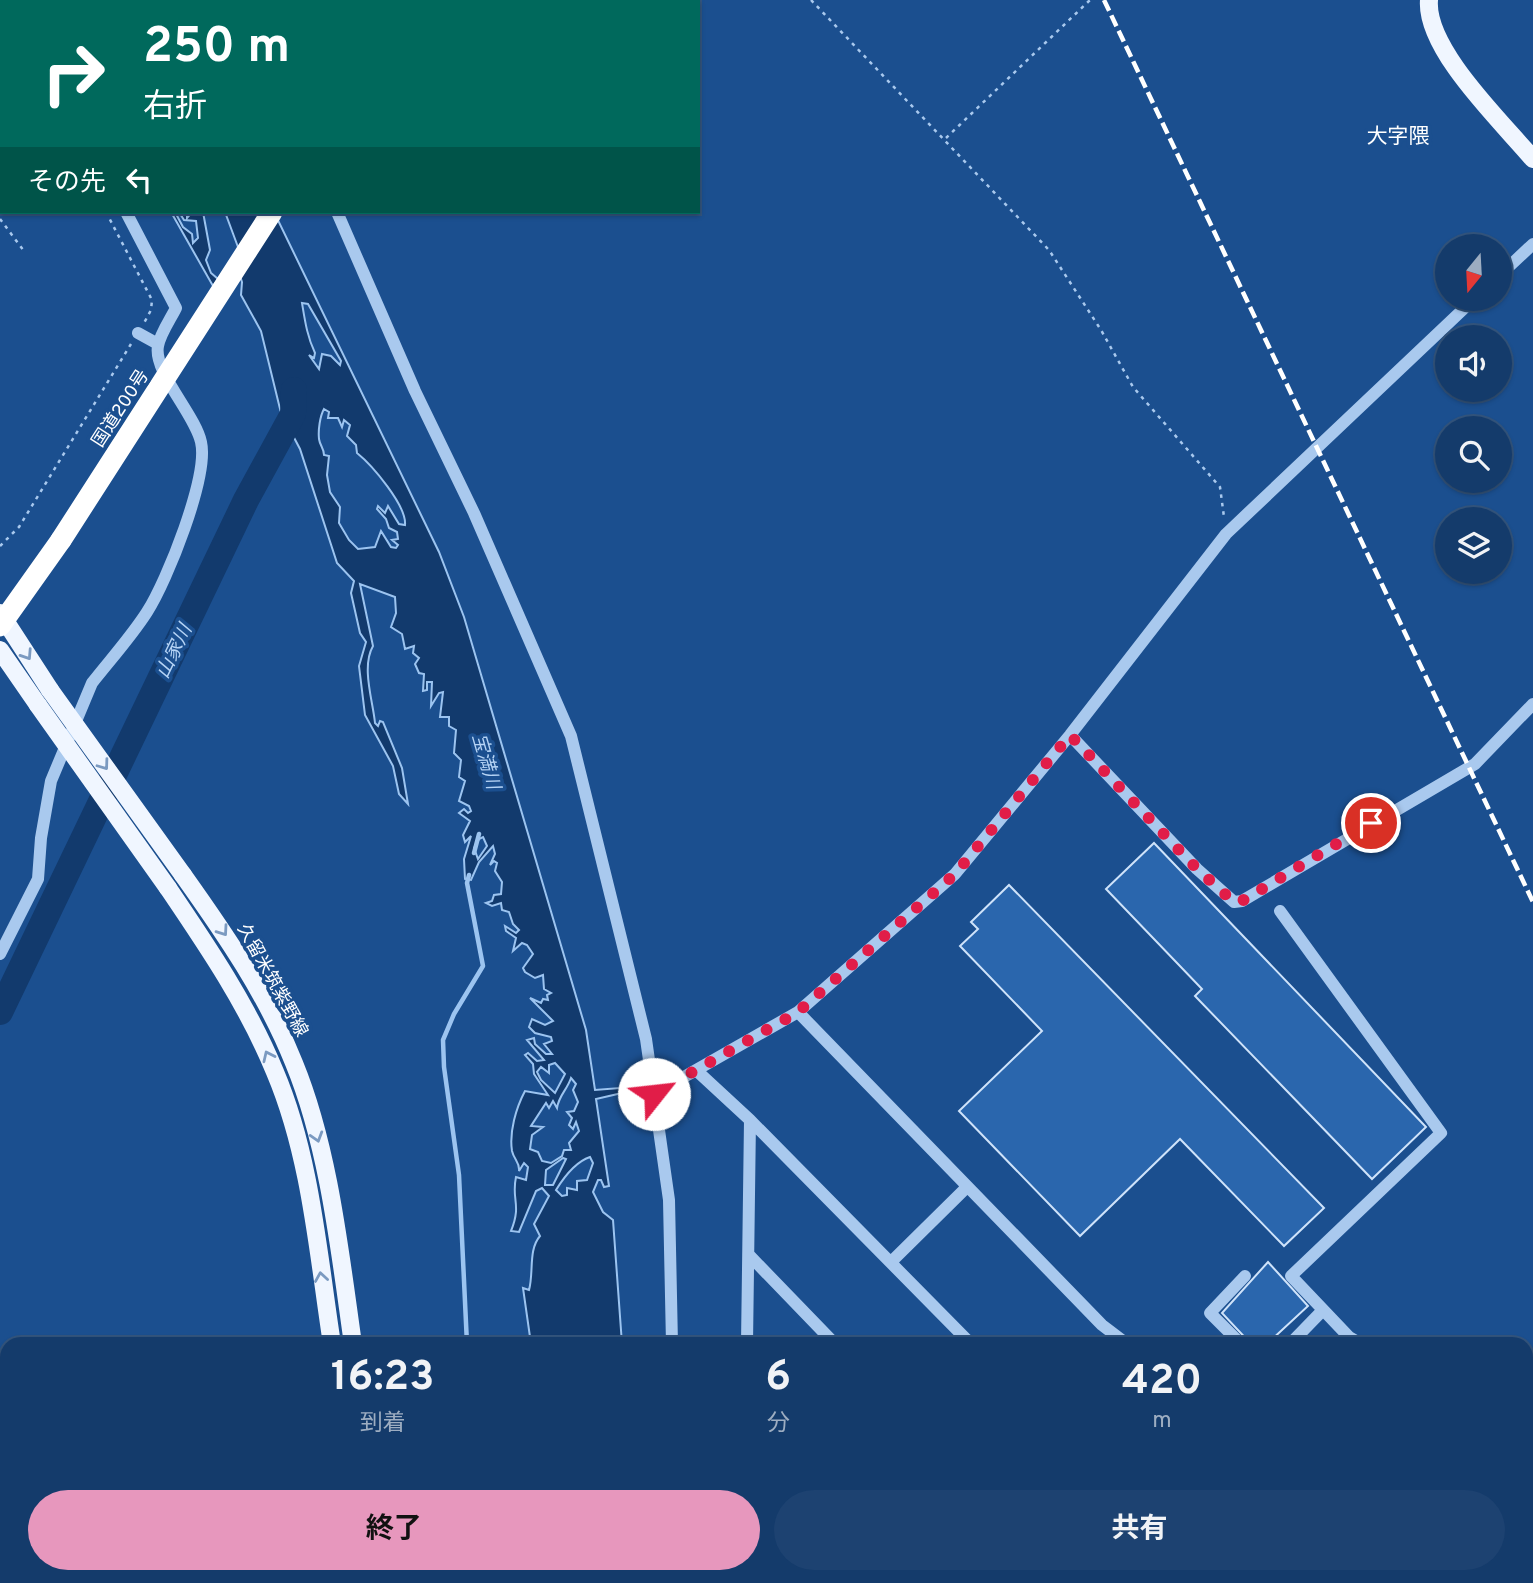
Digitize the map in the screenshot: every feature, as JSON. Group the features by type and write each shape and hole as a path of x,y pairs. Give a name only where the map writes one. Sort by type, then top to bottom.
{"highway":[{"name":"国道200号","path":"2,620 61,540 271,214"}],"main road":[{"path":"1429,0 1431,25 1447,57 1533,159"},
{"name":"久留米筑紫野線","path":"2,620 234,947 295,1063 320,1148 352,1337"},
{"path":"0,650 168,888 251,1018 276,1074 301,1153 331,1337"}],"street":[{"path":"0,954 38,879 41,838 51,781 84,700 92,684 156,597 192,505 201,469 202,443 157,358 158,344 176,308 127,214"},
{"path":"338,214 415,391 474,513 571,736 646,1039 669,1200 672,1337"},
{"path":"1512,264 1533,244"},
{"path":"654,1094 798,1012 955,874 1070,735 1226,534 1460,312"},
{"path":"138,333 158,344"},
{"path":"1070,735 1197,869 1234,902 1242,901 1475,764 1533,705"},
{"path":"1280,911 1441,1133 1291,1276 1353,1337"},
{"path":"798,1012 1102,1325 1118,1337"},
{"path":"697,1071 750,1120 964,1337"},
{"path":"747,1337 750,1120"},
{"path":"891,1262 967,1187"},
{"path":"749,1255 828,1337"},
{"path":"1234,1337 1210,1313 1245,1276"},
{"path":"1297,1337 1324,1310"}],"path":[{"path":"811,0 1049,250 1101,330 1133,387 1220,487 1226,534"},
{"path":"946,139 1090,0"},
{"path":"0,546 19,527 151,310 152,300 107,214"},
{"path":"0,219 24,251"}],"water":[{"path":"172,214 176,214 183,227 192,234 193,243 198,238 196,221 184,220 180,214 187,214 187,218 190,214 203,214 210,250 206,260 211,273 218,279 213,286"},
{"name":"宝満川","path":"226,214 275,214 439,552 464,617 586,1030 595,1090 620,1088 622,1093 596,1099 609,1186 604,1187 601,1180 598,1180 593,1192 603,1212 613,1220 621,1337 530,1337 523,1288 529,1290 534,1248 540,1236 534,1224 549,1196 542,1188 536,1191 519,1232 511,1231 516,1214 516,1177 526,1180 528,1167 524,1163 519,1171 512,1151 512,1128 525,1091 548,1095 534,1074 533,1064 525,1055 528,1053 537,1061 544,1060 527,1040 534,1038 535,1044 546,1054 552,1054 544,1044 552,1041 551,1037 535,1033 529,1027 532,1019 545,1025 553,1021 530,998 541,1003 543,999 548,1000 547,995 551,993 544,989 543,975 535,978 523,968 533,954 527,945 522,943 513,951 516,938 506,931 505,926 516,933 519,930 513,924 509,912 502,910 501,903 492,906 486,903 492,901 494,895 501,894 502,882 495,871 497,863 494,861 490,865 495,854 493,846 479,862 471,880 465,879 464,859 471,836 465,842 463,835 470,821 459,813 464,809 468,813 471,811 469,806 459,801 465,781 459,777 461,760 454,753 456,730 449,726 449,717 440,717 443,692 439,693 431,706 432,682 427,682 427,690 423,691 424,674 419,673 415,664 419,658 413,653 414,646 405,649 402,634 391,627 396,613 395,597 360,584 373,646 368,674 375,723 378,726 380,721 383,722 402,768 408,804 399,794 393,766 365,715 359,666 366,642 360,633 351,593 354,581 337,563 300,449 281,413 261,331 241,295 242,282 236,263 238,247","holes":["302,303 308,304 341,361 340,365 331,356 322,354 319,369 309,355 314,358 315,353","324,409 329,412 328,418 338,418 342,427 344,420 350,425 347,436 356,445 357,453 395,497 405,525 399,524 388,506 385,513 378,506 377,509 386,519 389,528 397,532 398,539 392,540 398,545 396,548 391,547 381,531 375,547 358,549 339,523 340,507 330,492 327,475 329,456 324,455 319,439","483,837 487,846 478,859 474,848","555,1063 565,1074 555,1093 541,1080 537,1072 541,1067 549,1073 549,1065","571,1078 576,1084 573,1090 578,1102 574,1111 567,1112 572,1118 569,1125 573,1129 576,1122 579,1131 569,1143 571,1150 564,1150 562,1156 551,1163 542,1161 538,1152 530,1149 532,1135 543,1127 531,1126 546,1103 549,1108 553,1101 557,1108","590,1157 593,1163 587,1180 577,1181 577,1190 567,1188 567,1195 562,1196 556,1190 566,1175 579,1162","563,1158 566,1159 553,1185 545,1185 546,1170"]}],"building":[{"path":"1154,843 1426,1127 1372,1179 1195,996 1202,989 1106,889"},
{"path":"1009,885 1324,1208 1284,1246 1180,1139 1080,1236 959,1111 1042,1031 960,946 978,929 971,922"},
{"path":"1268,1262 1308,1306 1275,1337 1244,1337 1222,1313"}],"waterway":[{"name":"山家川","path":"0,1012 246,500 293,414 294,390"},
{"path":"474,853 479,834"},
{"path":"467,1337 459,1175 444,1067 443,1040 454,1014 483,966 467,883 469,875"}],"railway":[{"path":"1104,0 1533,902"}],"district":[{"name":"大字隈","path":"1398,136"}],"route":[{"path":"654,1094 798,1012 955,874 1070,735 1136,801 1197,869 1234,902 1242,901 1299,864 1371,823"}]}
